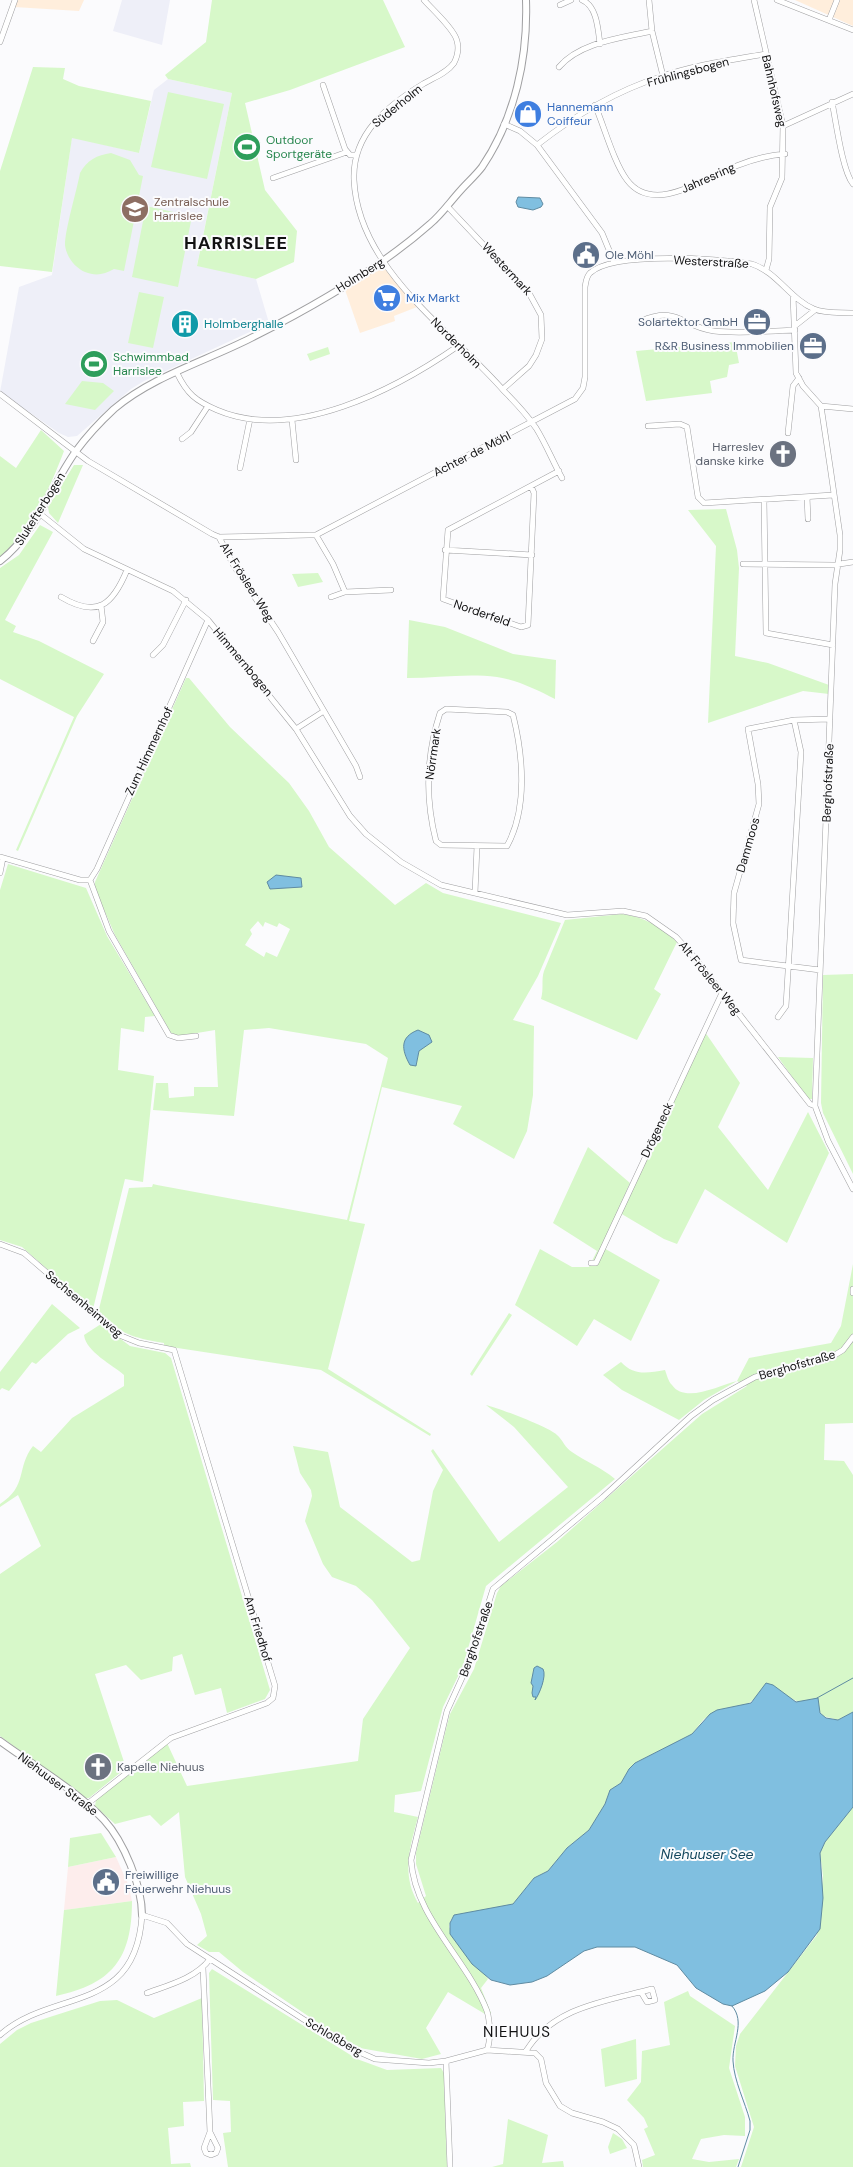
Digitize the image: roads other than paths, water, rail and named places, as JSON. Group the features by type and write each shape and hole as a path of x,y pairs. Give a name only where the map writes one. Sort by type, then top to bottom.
{"street":[{"path":"0,42 15,0"},
{"name":"Süderholm","path":"383,261 359,206 354,180 355,155 362,137 372,125 422,85 446,70 457,56 456,38 424,0"},
{"name":"Holmberg","path":"75,452 91,432 134,394 156,381 260,333 383,261 430,224 481,167 504,124 516,92 527,41 526,0"},
{"path":"560,5 571,0"},
{"path":"582,0 587,2 592,9 600,44"},
{"path":"649,0 652,31 663,76"},
{"name":"Bahnhofsweg","path":"754,0 783,126 784,154 782,178 770,207 769,259 766,270"},
{"path":"777,0 853,30"},
{"path":"829,20 837,0"},
{"path":"559,66 566,58 576,53 600,44 652,31"},
{"name":"Frühlingsbogen","path":"537,145 595,105 663,76 766,54"},
{"path":"323,84 347,152"},
{"path":"783,126 853,94"},
{"path":"832,102 844,160 853,184"},
{"name":"Jahresring","path":"595,105 623,174 633,187 646,193 672,194 736,166 771,155 784,154"},
{"path":"504,124 520,131 537,145 602,234 614,262"},
{"path":"273,178 347,152 355,155"},
{"name":"Westermark","path":"447,206 529,293 541,315 542,339 536,356 529,366 503,389"},
{"name":"Westerstraße","path":"614,262 627,260 742,262 752,264 766,270 793,295 816,310 853,313"},
{"name":"Norderholm","path":"383,261 422,308 503,389 532,423"},
{"name":"Achter de Möhl","path":"219,537 316,535 570,403 583,388 585,377 586,278 596,269 614,262"},
{"path":"793,295 796,328 796,366 799,378 821,406 853,409"},
{"path":"640,321 661,315 681,317 688,323 714,331 796,328 816,310"},
{"path":"176,373 188,394 208,406 235,416 250,419 292,420 326,413 376,392 432,364 458,346"},
{"path":"788,433 793,386 799,378"},
{"name":"Alt Frösleer Weg","path":"0,394 75,452 198,527 219,537 234,566 278,632 356,766 360,777"},
{"path":"182,439 191,432 208,406"},
{"name":"Berghofstraße","path":"821,406 840,535 835,584 815,1106 828,1141 853,1189"},
{"path":"240,468 250,419"},
{"path":"292,420 296,460"},
{"path":"532,423 562,478"},
{"path":"648,426 680,424 687,427 701,501 704,503 833,495"},
{"name":"Slukefterbogen","path":"0,561 23,540 75,452"},
{"name":"Norderfeld","path":"531,486 534,493 532,555 529,622 526,626 521,627 444,599 445,550 448,530 558,471"},
{"path":"807,497 808,519"},
{"path":"764,500 767,565 766,633 833,645"},
{"name":"Himmernbogen","path":"39,513 84,549 160,584 186,600 208,620 296,729 350,816 366,834 401,862"},
{"path":"316,535 337,571 345,592"},
{"path":"445,550 532,555"},
{"path":"743,564 838,564 853,562"},
{"path":"62,597 74,604 101,605 114,597 127,570"},
{"path":"331,597 345,592 391,590"},
{"path":"154,655 163,645 186,600"},
{"path":"93,641 103,622 101,605"},
{"name":"Zum Himmernhof","path":"90,880 97,869 208,620"},
{"name":"Nörrmark","path":"442,710 507,712 513,715 521,760 521,789 518,809 508,844 505,847 478,846 438,844 433,828 428,794 429,758 436,725 442,710"},
{"path":"296,729 324,711"},
{"name":"Dammoos","path":"820,970 741,960 733,924 734,893 759,804 758,784 748,729 794,720 830,719"},
{"path":"778,1017 786,1006 800,752 794,720"},
{"path":"475,893 478,846"},
{"path":"0,873 2,857 80,880 90,880 109,931 169,1035 178,1038 196,1036"},
{"name":"Alt Frösleer Weg","path":"401,862 441,885 567,915 623,911 646,916 676,937 810,1104 815,1106"},
{"name":"Drögeneck","path":"591,1263 596,1264 722,992"},
{"name":"Sachsenheimweg","path":"0,1244 24,1253 120,1335 139,1343 174,1350"},
{"path":"853,1289 853,1294"},
{"name":"Berghofstraße","path":"487,2050 489,2042 486,2010 425,1906 415,1882 411,1860 446,1711 472,1658 493,1589 610,1490 692,1416 713,1400 755,1377 830,1358 843,1350 853,1337"},
{"name":"Am Friedhof","path":"86,1805 171,1738 267,1703 276,1693 174,1350"},
{"name":"Niehuuser Straße","path":"0,1741 86,1805 106,1823 121,1848 139,1888 142,1915"},
{"path":"0,2036 25,2018 86,1997 109,1984 121,1973 133,1954 139,1941 142,1915"},
{"name":"Schloßberg","path":"142,1915 167,1923 187,1944 303,2019 363,2054 386,2062 420,2063 446,2061 487,2050 497,2052 526,2051"},
{"path":"147,1993 172,1984 203,1968 210,1959"},
{"path":"203,1968 210,2132"},
{"path":"640,2167 634,2145 618,2129 603,2122 572,2113 560,2106 546,2083 541,2059 535,2053 526,2051 544,2028 562,2016 581,2007 641,1992"},
{"path":"446,2061 450,2167"}],"water":[{"path":"518,197 540,198 543,204 541,207 533,210 518,207 516,202"},
{"path":"276,875 301,878 302,887 270,889 267,882"},
{"path":"418,1030 429,1035 432,1042 419,1051 416,1066 410,1065 405,1054 404,1044 408,1036"},
{"path":"537,1666 543,1669 544,1676 535,1700 536,1697 533,1697 533,1686 531,1683 534,1668"},
{"name":"Niehuuser See","path":"766,1683 773,1685 796,1702 818,1698 820,1713 826,1718 838,1720 853,1712 853,1807 825,1842 820,1853 823,1898 820,1929 788,1972 765,1991 732,2006 723,2004 696,1988 677,1965 635,1947 597,1947 584,1951 547,1976 532,1982 510,1985 491,1980 472,1964 450,1934 450,1923 454,1915 513,1904 534,1878 548,1871 567,1848 589,1830 605,1804 610,1790 621,1783 635,1763 692,1734 710,1714 717,1710 751,1703"}],"waterway":[{"path":"817,1698 853,1678"},
{"path":"732,2006 738,2019 733,2054 734,2069 750,2121 750,2130 738,2167"}],"place":[{"name":"Hannemann Coiffeur","path":"528,114"},
{"name":"Outdoor Sportgeräte","path":"247,147"},
{"name":"Zentralschule Harrislee","path":"135,209"},
{"name":"Ole Möhl","path":"586,255"},
{"name":"Mix Markt","path":"387,298"},
{"name":"Solartektor GmbH","path":"757,322"},
{"name":"Holmberghalle","path":"185,324"},
{"name":"R&R Business Immobilien","path":"813,346"},
{"name":"Schwimmbad Harrislee","path":"94,364"},
{"name":"Harreslev danske kirke","path":"783,454"},
{"name":"Kapelle Niehuus","path":"98,1767"},
{"name":"Freiwillige Feuerwehr Niehuus","path":"106,1882"}],"district":[{"name":"HARRISLEE","path":"236,243"},
{"name":"NIEHUUS","path":"517,2032"}]}
